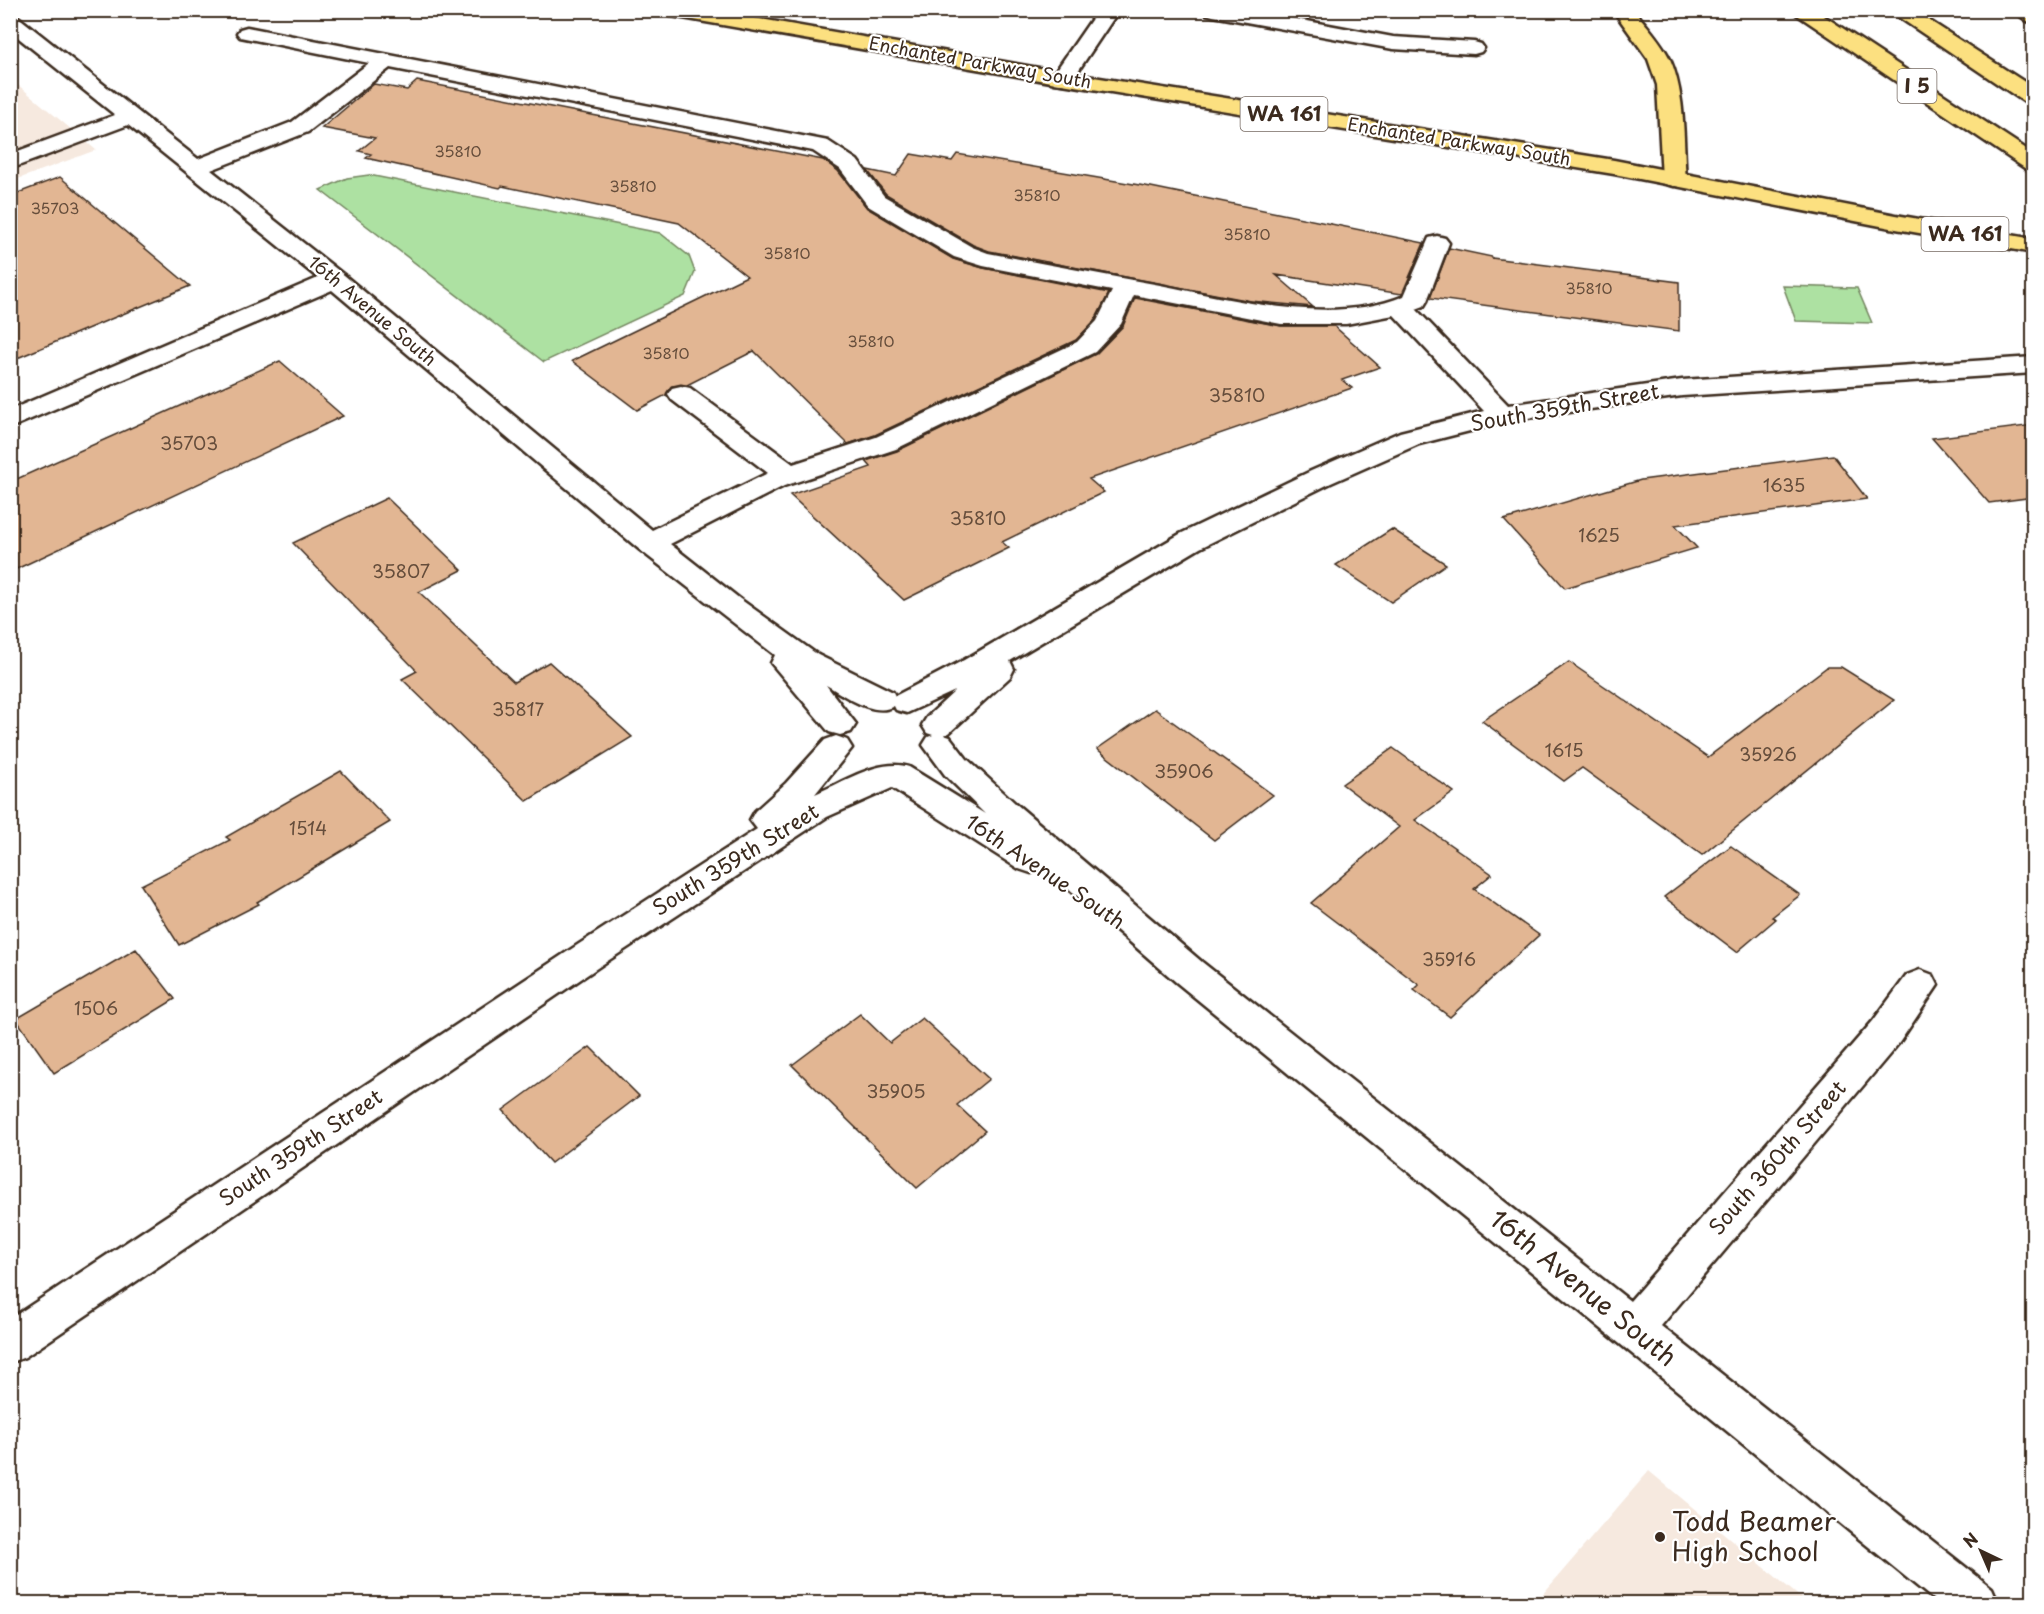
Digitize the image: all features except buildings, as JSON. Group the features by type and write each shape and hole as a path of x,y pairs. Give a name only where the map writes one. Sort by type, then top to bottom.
{"main road":[{"name":"Enchanted Parkway South","path":"671,10 1062,78 1674,179 2034,246"},
{"path":"1623,10 1659,59 1668,85 1674,179"},
{"name":"I 5","path":"1800,10 2034,164"},
{"name":"I 5","path":"1898,10 2034,98"},
{"path":"2022,10 2034,18"}],"street":[{"path":"1062,78 1109,10"},
{"path":"1213,10 1393,43 1474,48"},
{"path":"1284,23 1318,10"},
{"name":"16th Avenue South","path":"10,20 335,279 650,543 729,606 807,663 895,701"},
{"path":"247,33 820,146 849,165 876,201 963,252 983,259 1281,316 1346,316 1400,307 1415,301 1437,243"},
{"path":"195,168 300,127 386,61"},
{"path":"10,162 130,117"},
{"path":"10,420 335,279"},
{"path":"650,543 774,480 886,443 1086,347 1108,324 1126,286"},
{"path":"1400,307 1502,414"},
{"name":"South 359th Street","path":"895,701 975,668 1190,541 1321,477 1410,438 1502,414 1682,388 2034,365"},
{"path":"681,394 789,475"},
{"name":"16th Avenue South","path":"729,606 808,685 838,736"},
{"name":"South 359th Street","path":"939,735 966,698 1068,612"},
{"path":"895,701 920,707 932,716 939,735 925,765 892,776 869,775 854,769 842,760 838,736 857,708 895,701"},
{"name":"16th Avenue South","path":"939,735 956,767 1003,812 1189,972 1976,1604"},
{"name":"South 359th Street","path":"591,954 774,815 798,792 838,736"},
{"name":"16th Avenue South","path":"892,776 990,832 1189,972"},
{"name":"South 359th Street","path":"10,1343 591,954 815,808 892,776"},
{"name":"South 360th Street","path":"1633,1328 1886,1032 1920,985"}],"shaded area":[{"path":"11,79 96,150 10,182"},
{"name":"Todd Beamer High School","path":"1649,1471 1807,1603 1535,1603"}],"green space":[{"path":"369,175 660,233 689,256 695,272 685,296 544,362 320,190 347,178"},
{"path":"1783,286 1857,288 1872,323 1796,321"}],"place":[{"name":"Todd Beamer High School","path":"1660,1537"}]}
